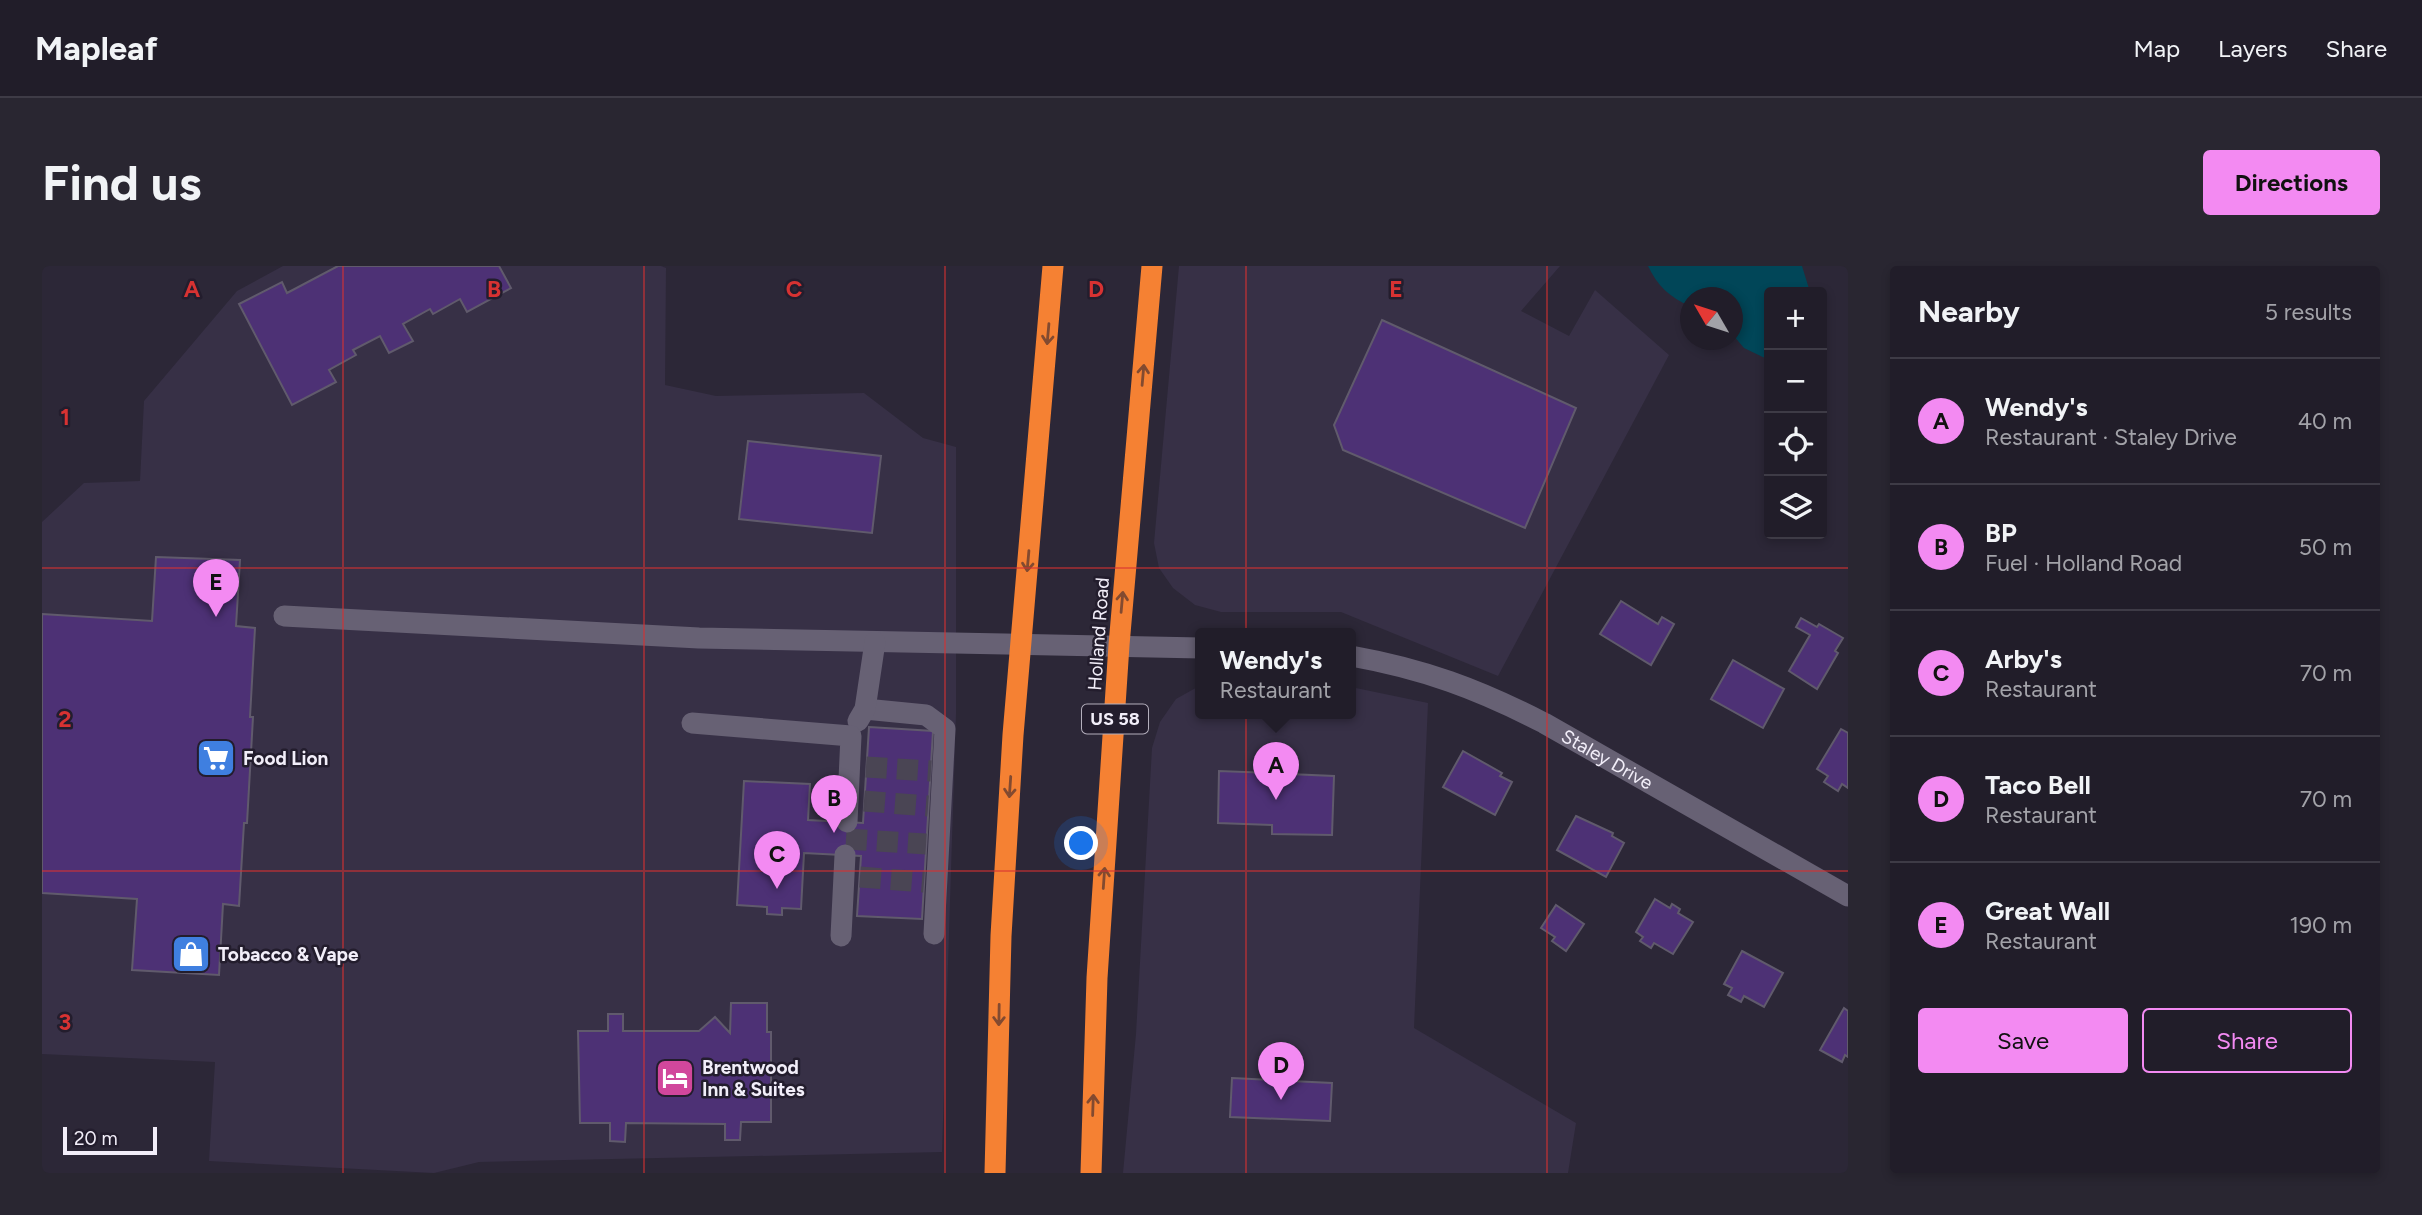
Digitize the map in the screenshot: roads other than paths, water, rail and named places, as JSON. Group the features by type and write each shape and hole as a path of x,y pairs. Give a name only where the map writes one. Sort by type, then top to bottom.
{"highway":[{"path":"995,1173 1001,936 1020,644 1053,266"},
{"name":"Holland Road","path":"1091,1173 1097,978 1119,645 1152,266"}],"street":[{"path":"284,616 699,638 1195,648"},
{"path":"853,808 858,766 850,736 865,709 874,642"},
{"name":"Staley Drive","path":"1356,657 1420,671 1496,698 1848,896"},
{"path":"865,709 926,715 944,729 937,771 930,882 934,934"},
{"path":"692,723 850,736"},
{"path":"841,936 850,869"}],"water":[{"path":"1648,266 1802,266 1808,287 1764,287 1764,358 1743,347 1743,287 1680,287 1680,301 1656,279"}],"tunnel":[{"path":"866,767 931,771"},
{"path":"864,801 928,806"},
{"path":"846,839 926,844"},
{"path":"860,877 924,882"}],"place":[{"name":"Great Wall","path":"216,617"},
{"name":"Food Lion","path":"216,758"},
{"name":"Wendy's","path":"1276,800"},
{"name":"BP","path":"834,833"},
{"name":"Arby's","path":"777,889"},
{"name":"Tobacco & Vape","path":"191,954"},
{"name":"Brentwood Inn & Suites","path":"675,1078"},
{"name":"Taco Bell","path":"1281,1100"}]}
